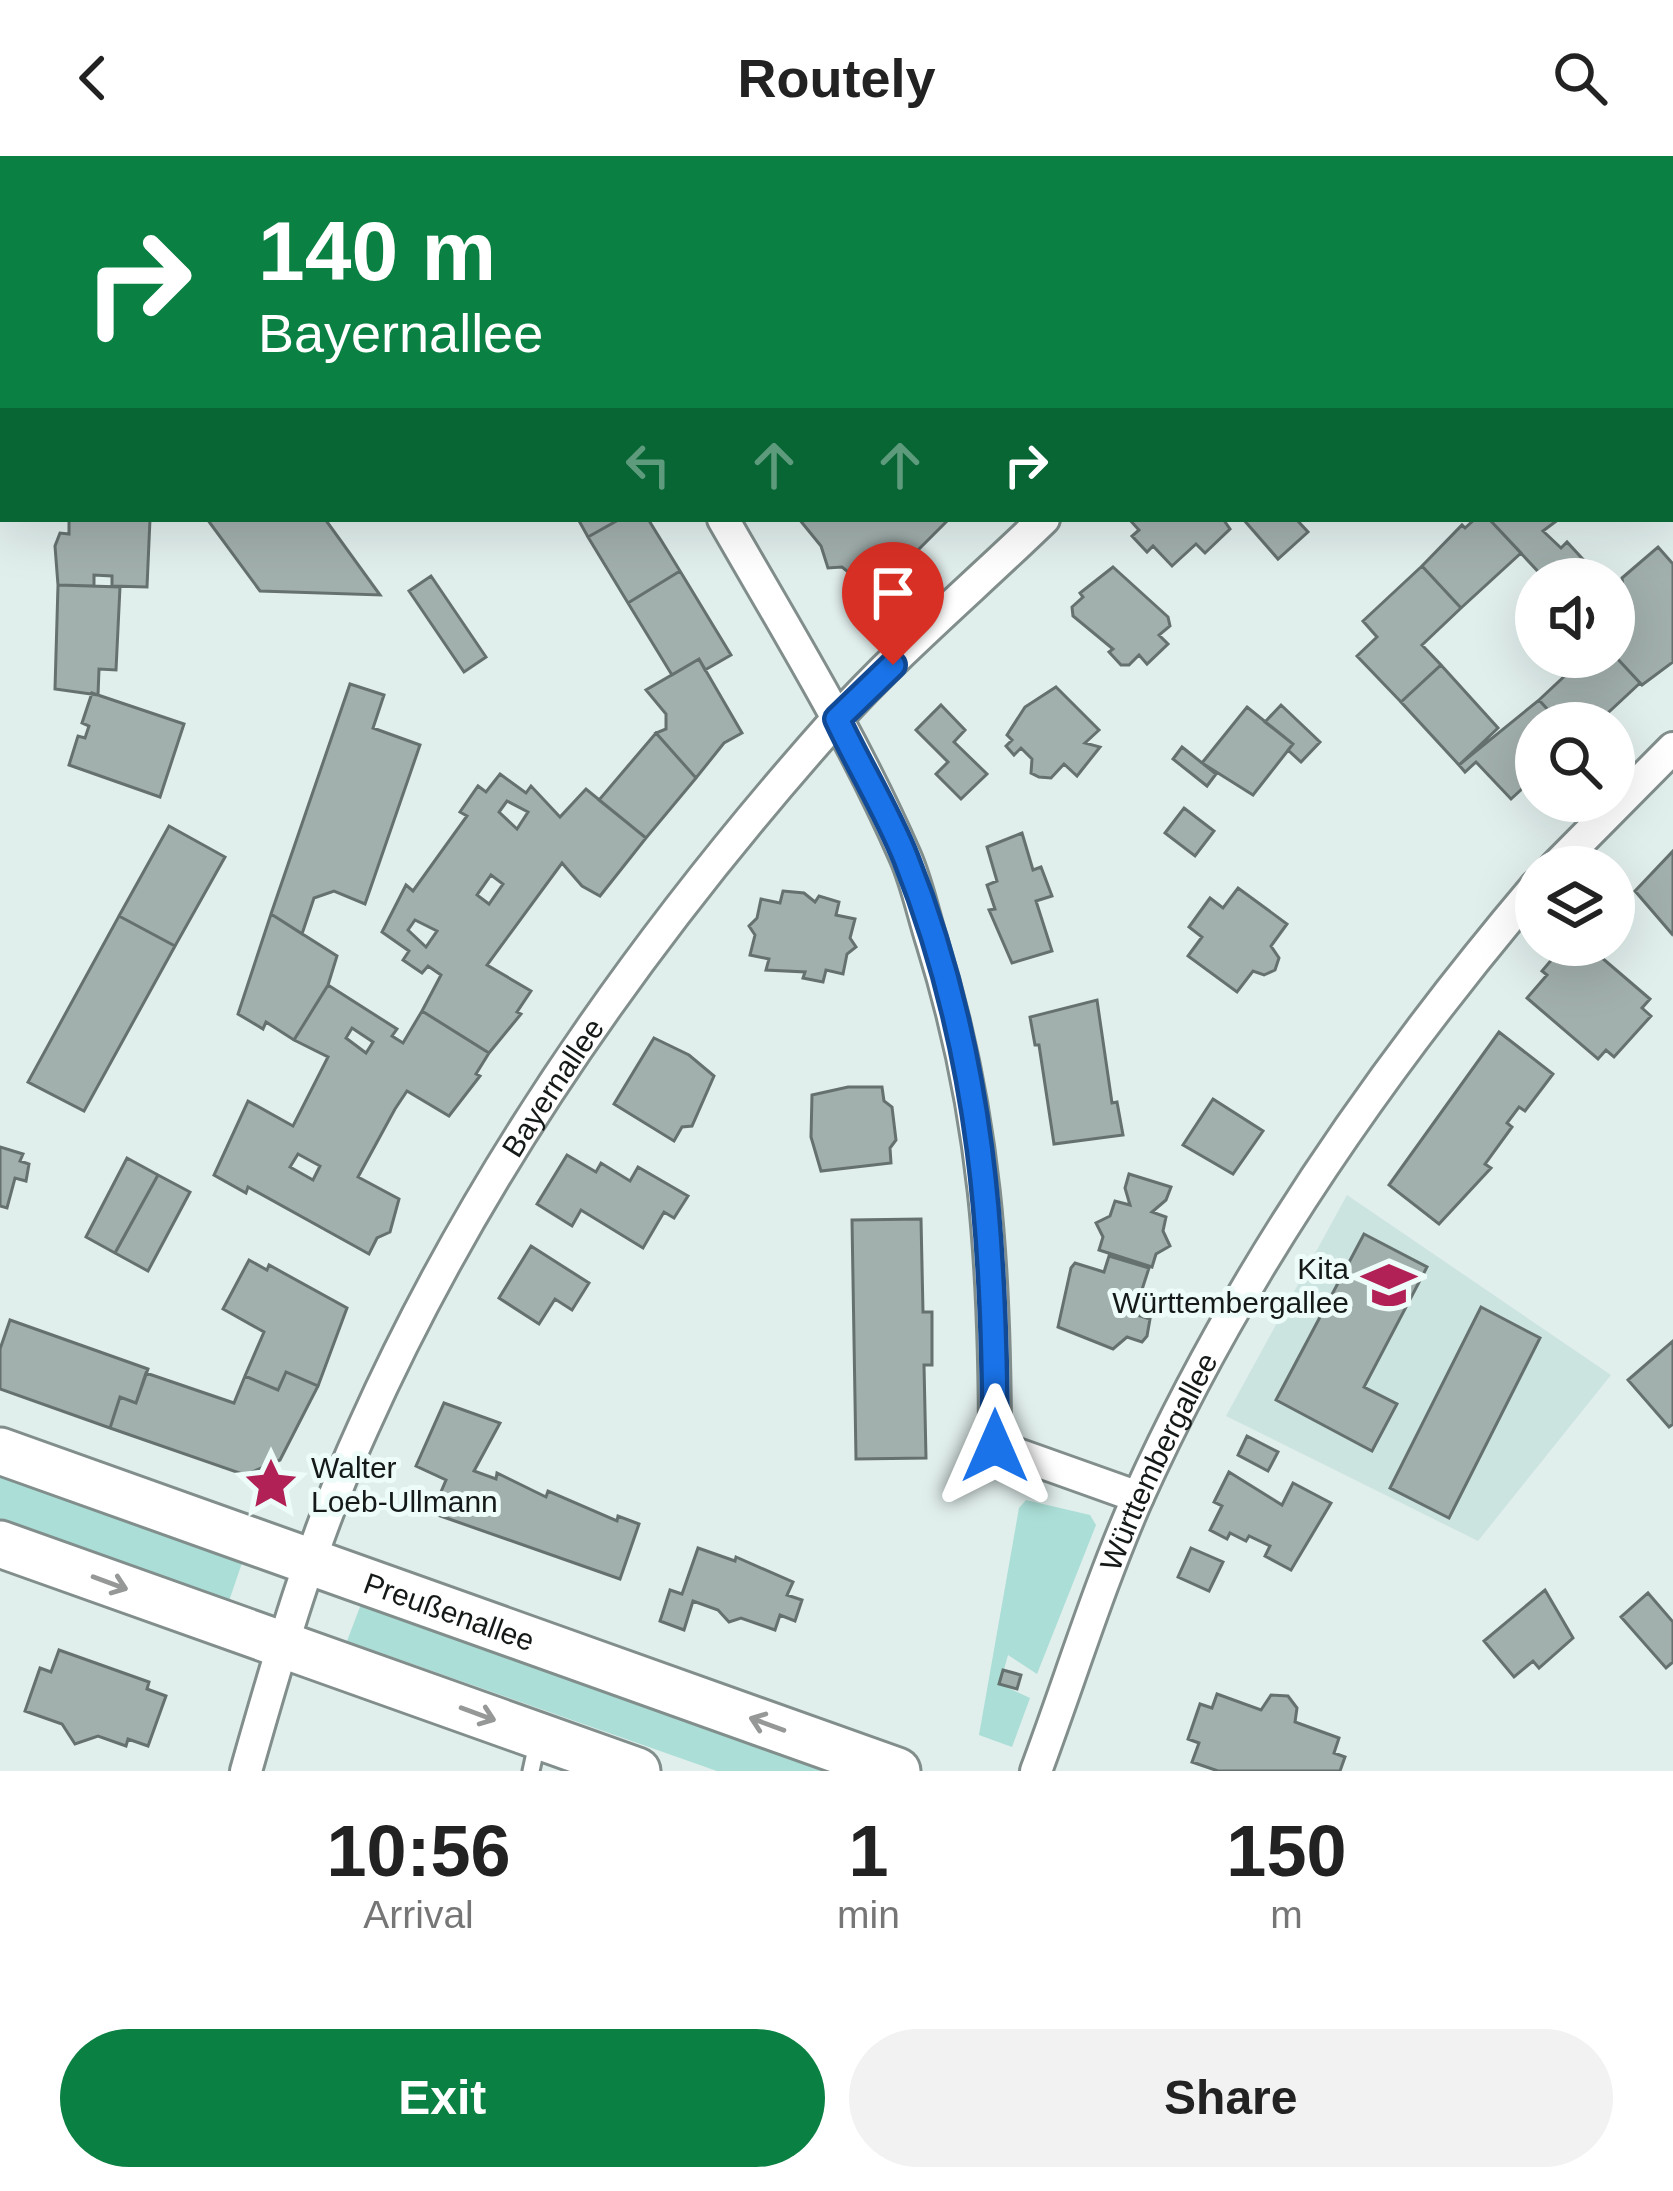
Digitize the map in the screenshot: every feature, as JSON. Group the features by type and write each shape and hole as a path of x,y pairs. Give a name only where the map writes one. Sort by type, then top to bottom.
{"street":[{"path":"725,522 837,719 906,859 957,1022 979,1130 994,1263 995,1446 1138,1497"},
{"name":"Bayernallee","path":"246,1771 282,1644 361,1431 494,1177 627,982 837,719 1041,522"},
{"path":"1576,846 1673,748"},
{"name":"Württembergallee","path":"1036,1771 1138,1497 1223,1333 1312,1186 1456,983 1515,911"},
{"name":"Preußenallee","path":"0,1451 897,1771"},
{"path":"0,1544 282,1644 535,1754 637,1771"}],"shaded area":[{"name":"Kita Württembergallee","path":"1347,1195 1611,1375 1478,1541 1226,1416"}],"green space":[{"path":"0,1471 244,1557 229,1601 0,1519"},
{"path":"1026,1500 1090,1515 1096,1525 1037,1674 1008,1655 1000,1684 1030,1698 1012,1747 979,1735 1019,1508"},
{"path":"363,1599 852,1771 717,1771 347,1641"}],"building":[{"path":"69,522 150,522 147,587 112,586 112,576 94,575 94,586 58,585 55,546 60,533 69,534"},
{"path":"209,522 327,522 380,595 260,591"},
{"path":"580,522 615,522 588,537"},
{"path":"615,522 650,522 680,571 628,603 588,537"},
{"path":"801,522 946,522 875,593 842,567 828,568 821,546"},
{"path":"1132,522 1225,522 1230,529 1205,553 1196,544 1172,566 1153,546 1147,552 1132,536 1139,530"},
{"path":"1246,522 1299,522 1308,532 1278,559"},
{"path":"1492,522 1521,553 1461,608 1422,566 1462,525"},
{"path":"1492,522 1555,522 1543,531 1561,548 1567,542 1582,558 1525,558"},
{"path":"1658,547 1673,564 1673,662 1642,685 1635,678 1635,567"},
{"path":"1422,566 1461,608 1422,645 1441,665 1401,702 1357,656 1377,637 1363,621"},
{"path":"1113,567 1168,617 1170,626 1159,635 1168,644 1147,664 1139,655 1129,665 1121,665 1109,652 1113,649 1073,616 1072,607 1083,597 1080,593"},
{"path":"680,571 731,655 705,670 699,659 672,675 628,603"},
{"path":"431,576 486,657 464,672 409,591"},
{"path":"58,585 120,587 116,670 99,669 98,695 55,689"},
{"path":"699,659 742,733 724,743 696,778 656,733 666,729 666,714 646,690"},
{"path":"1441,665 1498,728 1459,765 1401,702"},
{"path":"1563,678 1635,678 1640,683 1620,702 1539,700"},
{"path":"350,684 384,695 373,728 420,745 365,904 334,891 314,898 302,934 271,914"},
{"path":"1056,687 1099,730 1085,743 1100,747 1077,776 1064,764 1051,778 1039,777 1031,773 1032,759 1021,748 1014,755 1006,746 1012,740 1007,735 1025,707"},
{"path":"92,693 184,724 160,797 69,765 78,736 85,738 89,726 82,723"},
{"path":"941,705 965,730 954,742 987,774 961,799 936,774 948,762 916,730"},
{"path":"1281,705 1320,742 1301,762 1288,750 1293,744 1265,722"},
{"path":"1247,707 1293,744 1253,795 1202,763"},
{"path":"1515,720 1515,795 1511,799 1476,762 1465,772 1459,765"},
{"path":"656,733 696,778 646,838 599,800"},
{"path":"1182,747 1216,774 1207,786 1173,759"},
{"path":"500,774 526,793 531,786 560,817 586,789 646,838 600,896 582,886 562,863 487,965 531,991 517,1012 521,1014 489,1053 422,1011 441,975 428,966 422,973 403,960 409,951 382,932 406,885 413,891 467,816 460,812 478,786 486,792","holes":["507,801 528,812 517,829 499,812","491,875 503,884 489,904 477,895","415,920 437,931 426,947 408,930"]},
{"path":"1184,808 1214,831 1195,856 1165,833"},
{"path":"169,826 225,857 175,946 119,916"},
{"path":"1022,833 1033,870 1041,867 1052,896 1036,901 1052,951 1012,963 989,910 995,909 987,885 997,881 987,847"},
{"path":"1673,851 1672,934 1635,891"},
{"path":"1238,888 1287,924 1271,946 1279,958 1275,970 1264,975 1253,971 1237,992 1188,956 1202,937 1189,927 1210,898 1223,908"},
{"path":"783,891 804,893 815,902 819,896 839,902 836,915 855,919 850,938 856,947 847,954 843,974 826,970 823,982 803,978 805,972 766,970 769,959 750,955 755,935 749,926 757,918 761,899 780,903"},
{"path":"271,914 337,956 328,985 294,1040 266,1022 263,1029 238,1014"},
{"path":"119,916 175,946 84,1111 28,1082"},
{"path":"1546,966 1612,966 1650,999 1642,1008 1651,1016 1614,1057 1606,1050 1598,1059 1527,998 1547,975 1542,971"},
{"path":"328,985 397,1029 392,1036 403,1043 422,1011 489,1053 476,1074 480,1076 449,1116 407,1091 395,1109 358,1177 399,1199 390,1232 377,1238 369,1254 248,1187 246,1193 214,1175 248,1101 293,1126 328,1057 294,1040","holes":["352,1028 373,1042 366,1053 346,1038","298,1154 320,1166 313,1180 290,1167"]},
{"path":"1097,1000 1112,1103 1117,1102 1123,1135 1054,1144 1039,1045 1035,1045 1030,1017"},
{"path":"1499,1032 1553,1074 1525,1111 1519,1107 1507,1123 1512,1127 1485,1164 1491,1168 1439,1224 1389,1185"},
{"path":"654,1038 689,1055 714,1076 692,1126 682,1127 674,1141 614,1104"},
{"path":"848,1087 882,1087 884,1101 892,1107 896,1140 890,1148 891,1163 821,1171 811,1137 812,1095"},
{"path":"1213,1099 1263,1131 1233,1174 1183,1145"},
{"path":"0,1147 23,1154 20,1161 29,1164 26,1181 15,1178 7,1208 0,1206"},
{"path":"567,1155 596,1172 601,1163 630,1181 638,1167 688,1196 674,1218 664,1212 643,1248 581,1210 572,1226 537,1204"},
{"path":"127,1158 158,1175 115,1253 86,1237"},
{"path":"1129,1174 1171,1187 1166,1200 1152,1212 1166,1217 1163,1231 1170,1246 1156,1254 1152,1267 1099,1250 1103,1237 1096,1223 1110,1216 1115,1201 1130,1205 1125,1188"},
{"path":"158,1175 190,1192 148,1271 115,1253"},
{"path":"921,1219 923,1312 932,1312 932,1365 924,1365 926,1458 856,1459 852,1220"},
{"path":"1364,1234 1427,1267 1364,1387 1397,1404 1372,1451 1276,1400"},
{"path":"531,1246 589,1283 572,1310 555,1299 539,1324 499,1298"},
{"path":"1109,1256 1149,1268 1134,1314 1150,1319 1147,1336 1142,1342 1127,1337 1113,1349 1058,1327 1071,1268 1075,1263 1104,1272"},
{"path":"249,1260 267,1270 269,1265 347,1308 318,1386 286,1372 278,1390 245,1376 264,1332 223,1309"},
{"path":"1481,1307 1540,1338 1449,1518 1390,1488"},
{"path":"10,1320 148,1369 136,1403 120,1397 110,1428 0,1389 0,1349"},
{"path":"1673,1341 1673,1424 1669,1427 1628,1380"},
{"path":"286,1372 318,1386 280,1460 245,1475 110,1428 120,1397 136,1403 146,1373 234,1403 245,1376 278,1390"},
{"path":"444,1403 500,1423 474,1471 496,1479 497,1473 546,1497 548,1491 617,1521 618,1516 639,1524 620,1579 432,1513 446,1480 416,1466"},
{"path":"1247,1436 1278,1452 1268,1471 1238,1455"},
{"path":"1229,1472 1282,1505 1293,1483 1331,1503 1291,1570 1265,1556 1270,1546 1249,1536 1246,1541 1230,1533 1227,1539 1210,1530 1222,1506 1214,1502"},
{"path":"698,1548 735,1561 736,1557 793,1582 787,1595 802,1600 795,1621 780,1615 775,1630 741,1618 729,1622 718,1610 693,1601 684,1630 660,1621 670,1590 682,1594"},
{"path":"1191,1548 1223,1562 1209,1591 1178,1577"},
{"path":"1545,1590 1573,1638 1539,1668 1533,1661 1514,1677 1484,1641"},
{"path":"1648,1593 1673,1622 1673,1662 1666,1668 1621,1617"},
{"path":"59,1650 149,1682 147,1689 166,1696 148,1746 128,1739 126,1746 98,1736 75,1744 62,1724 25,1711 40,1668 51,1672"},
{"path":"1003,1670 1021,1675 1017,1689 999,1684"},
{"path":"1217,1694 1261,1710 1271,1695 1288,1696 1297,1708 1295,1722 1339,1738 1334,1753 1345,1757 1340,1771 1218,1771 1192,1762 1199,1743 1188,1739 1200,1704 1212,1708"}],"place":[{"name":"Kita Württembergallee","path":"1389,1285"},
{"name":"Walter Loeb-Ullmann","path":"271,1484"}],"route":[{"path":"893,665 837,719 906,859 957,1022 979,1130 994,1263 995,1446"}]}
